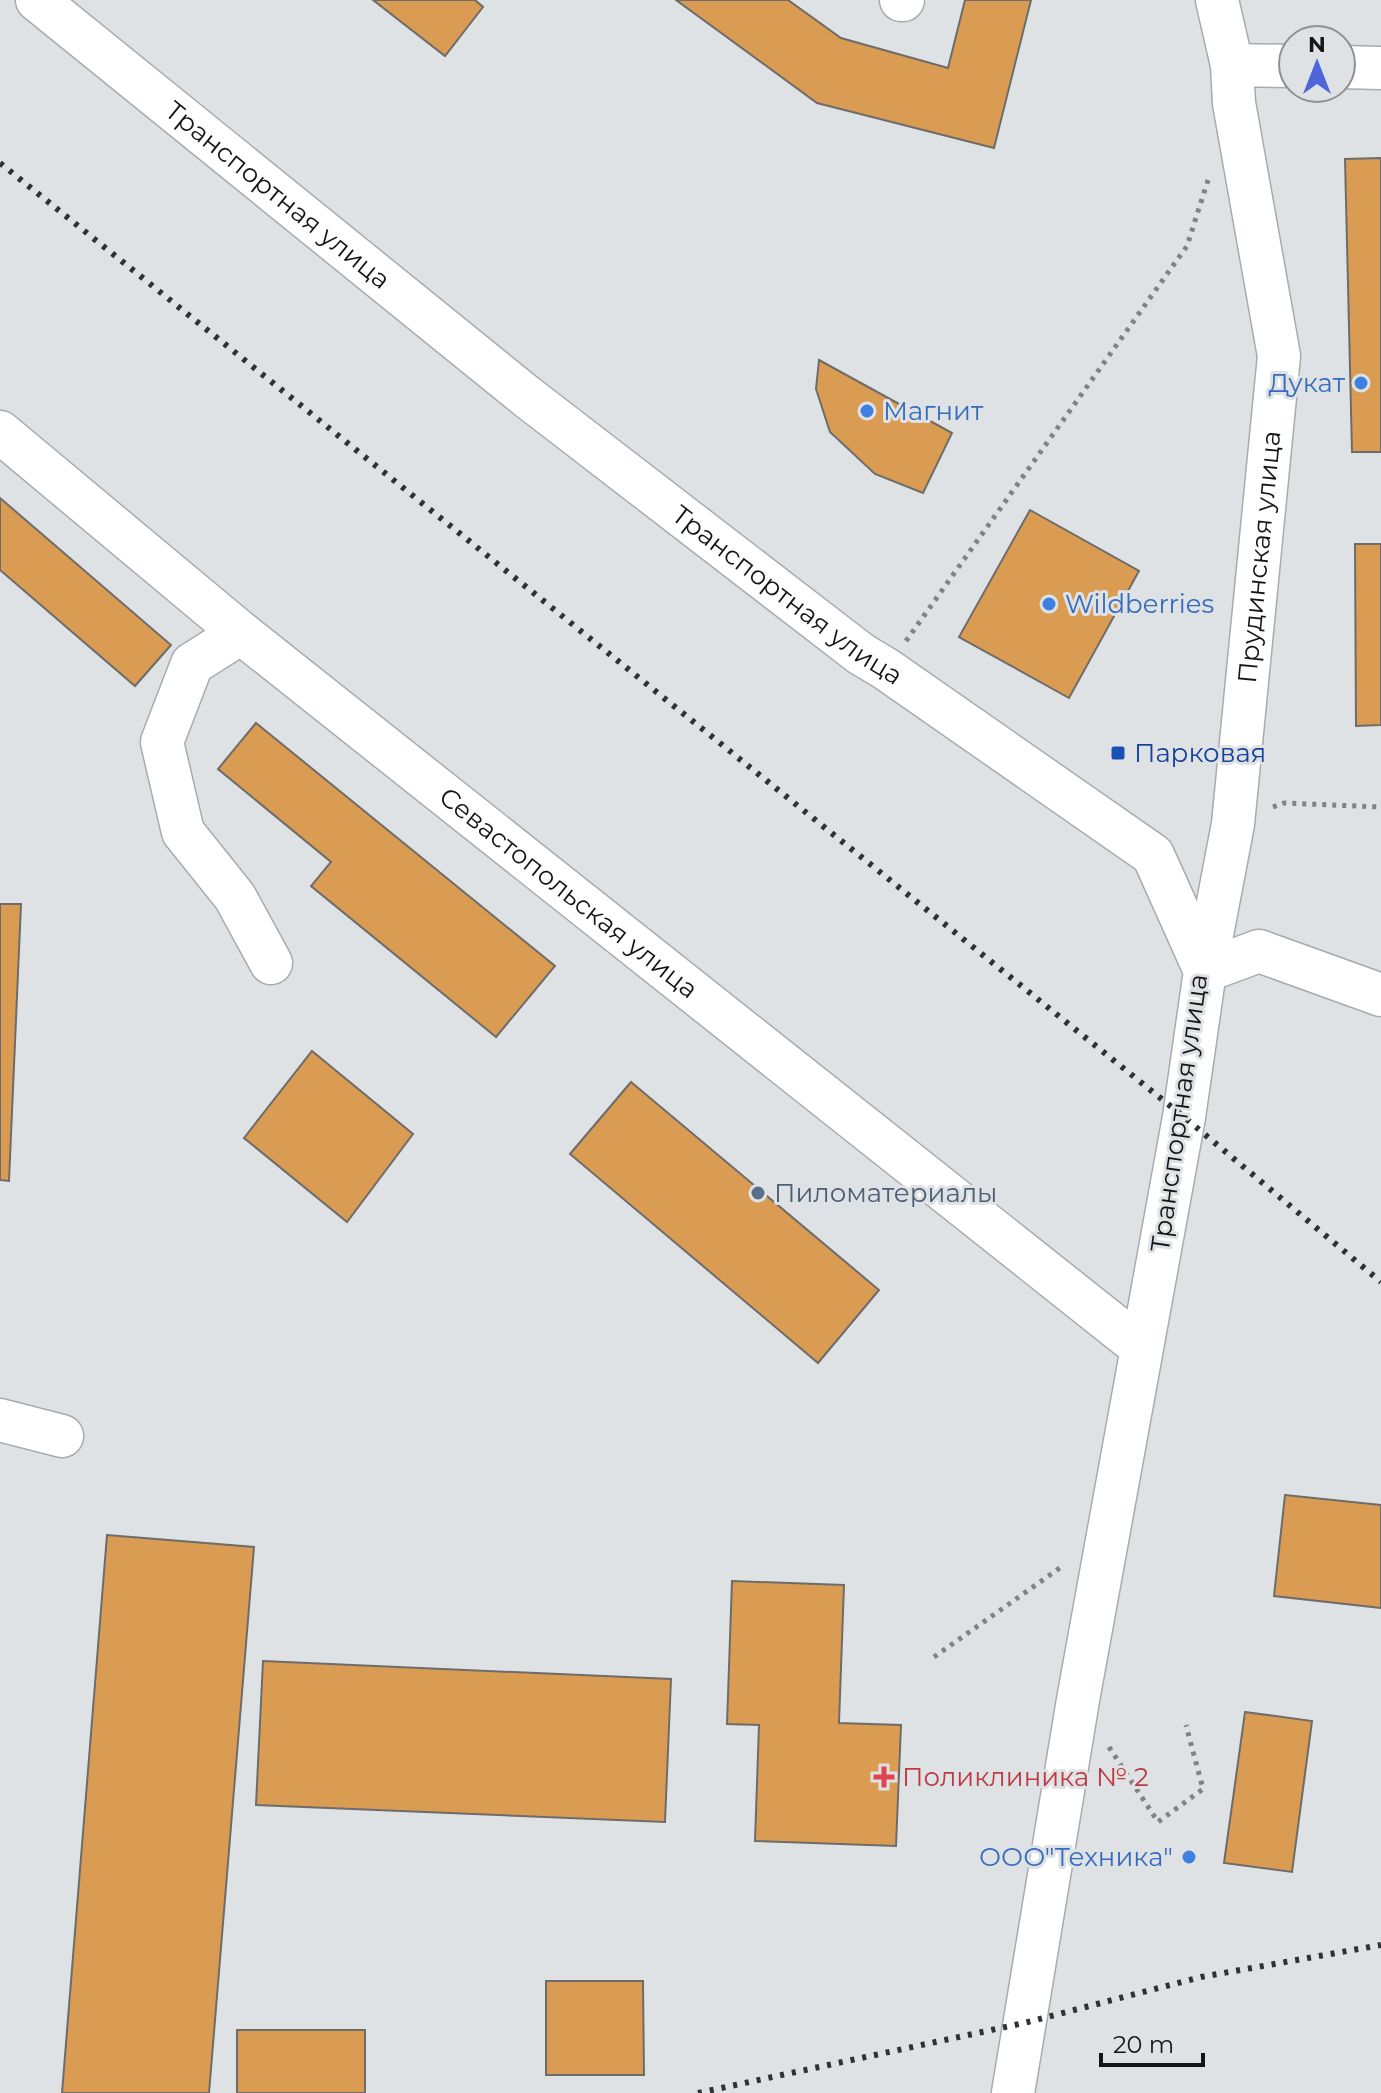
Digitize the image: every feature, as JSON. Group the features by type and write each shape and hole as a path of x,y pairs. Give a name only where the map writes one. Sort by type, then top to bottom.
{"street":[{"name":"Транспортная улица","path":"37,0 526,396 861,654 1153,855 1205,971 1184,1117 1078,1700 1013,2093"},
{"name":"Прудинская улица","path":"1205,971 1233,824 1279,356 1234,103 1232,65 1217,0"},
{"path":"1232,65 1277,66"},
{"path":"1357,67 1381,68"},
{"name":"Севастопольская улица","path":"0,432 241,633 1141,1347"},
{"path":"241,633 192,664 162,742 183,832 235,897 271,963"},
{"path":"1205,971 1259,951 1381,995"},
{"path":"0,1420 62,1436"}],"path":[{"path":"886,669 1187,246 1210,174"},
{"path":"934,1657 1108,1533"},
{"path":"1078,1700 1158,1822 1203,1789 1186,1725"}],"building":[{"path":"373,0 475,0 483,7 445,56"},
{"path":"676,0 788,0 841,38 948,68 965,0 1031,0 994,148 817,103"},
{"path":"1381,158 1381,452 1352,452 1345,159"},
{"name":"Магнит","path":"819,360 952,433 923,493 875,474 830,432 816,389"},
{"path":"0,498 171,645 135,686 0,570"},
{"name":"Wildberries","path":"1030,510 1139,571 1069,698 959,637"},
{"path":"1355,544 1381,544 1381,725 1356,726"},
{"path":"256,723 555,966 496,1037 311,886 331,862 218,769"},
{"path":"0,904 21,904 9,1181 0,1180"},
{"path":"312,1051 413,1134 347,1222 244,1138"},
{"path":"631,1082 879,1290 818,1363 570,1154"},
{"path":"1285,1495 1381,1505 1381,1608 1274,1596"},
{"path":"107,1535 254,1547 209,2093 62,2093"},
{"path":"732,1581 844,1585 839,1723 901,1725 896,1846 755,1841 759,1725 727,1724"},
{"path":"263,1661 671,1679 665,1822 256,1805"},
{"path":"1245,1712 1312,1721 1292,1872 1224,1863"},
{"path":"546,1981 643,1981 644,2075 546,2075"},
{"path":"237,2030 365,2030 365,2093 237,2093"}],"railway":[{"path":"0,163 1184,1117 1381,1282"},
{"path":"698,2093 1024,2023 1201,1977 1381,1945"}],"place":[{"name":"Дукат","path":"1361,383"},
{"name":"Магнит","path":"867,411"},
{"name":"Wildberries","path":"1049,604"},
{"name":"Парковая","path":"1118,753"},
{"name":"Пиломатериалы","path":"758,1193"},
{"name":"Поликлиника № 2","path":"884,1777"},
{"name":"ООО\"Техника\"","path":"1189,1857"}]}
